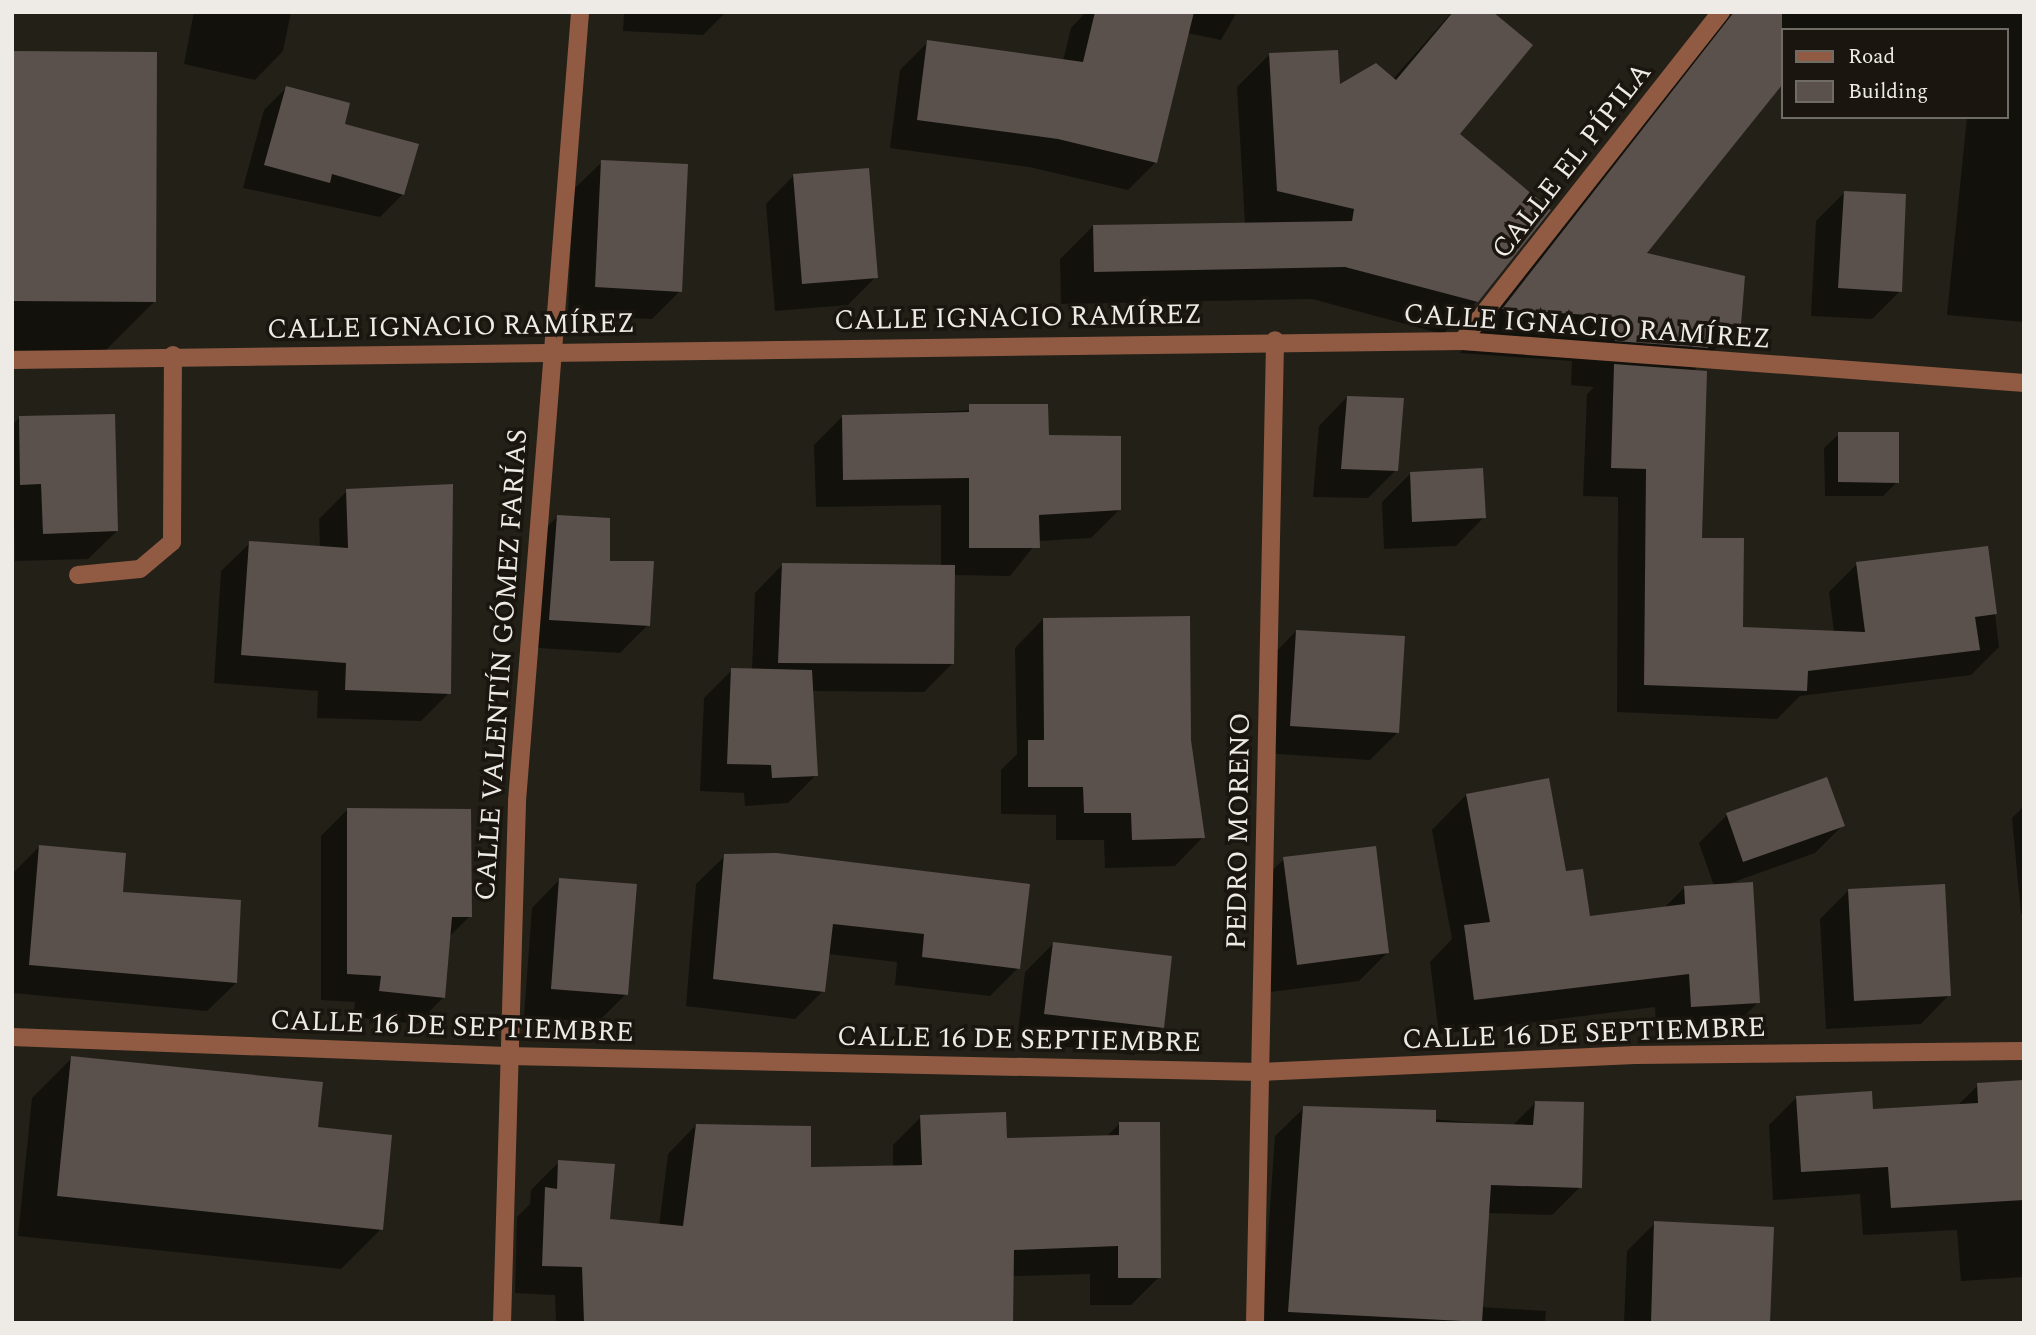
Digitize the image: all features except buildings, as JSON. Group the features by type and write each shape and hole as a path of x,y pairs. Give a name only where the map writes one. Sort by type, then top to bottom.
{"street":[{"name":"CALLE VALENTÍN GÓMEZ FARÍAS","path":"502,1323 507,1056 549,352 580,12"},
{"name":"CALLE EL PÍPILA","path":"1462,341 1721,12"},
{"name":"CALLE IGNACIO RAMÍREZ","path":"12,360 173,355 549,352 1275,340 1462,341 2024,383"},
{"name":"PEDRO MORENO","path":"1255,1323 1275,340"},
{"path":"78,575 140,569 172,542 173,355"},
{"name":"CALLE 16 DE SEPTIEMBRE","path":"12,1037 507,1056 1261,1072 1635,1055 2024,1051"}]}
